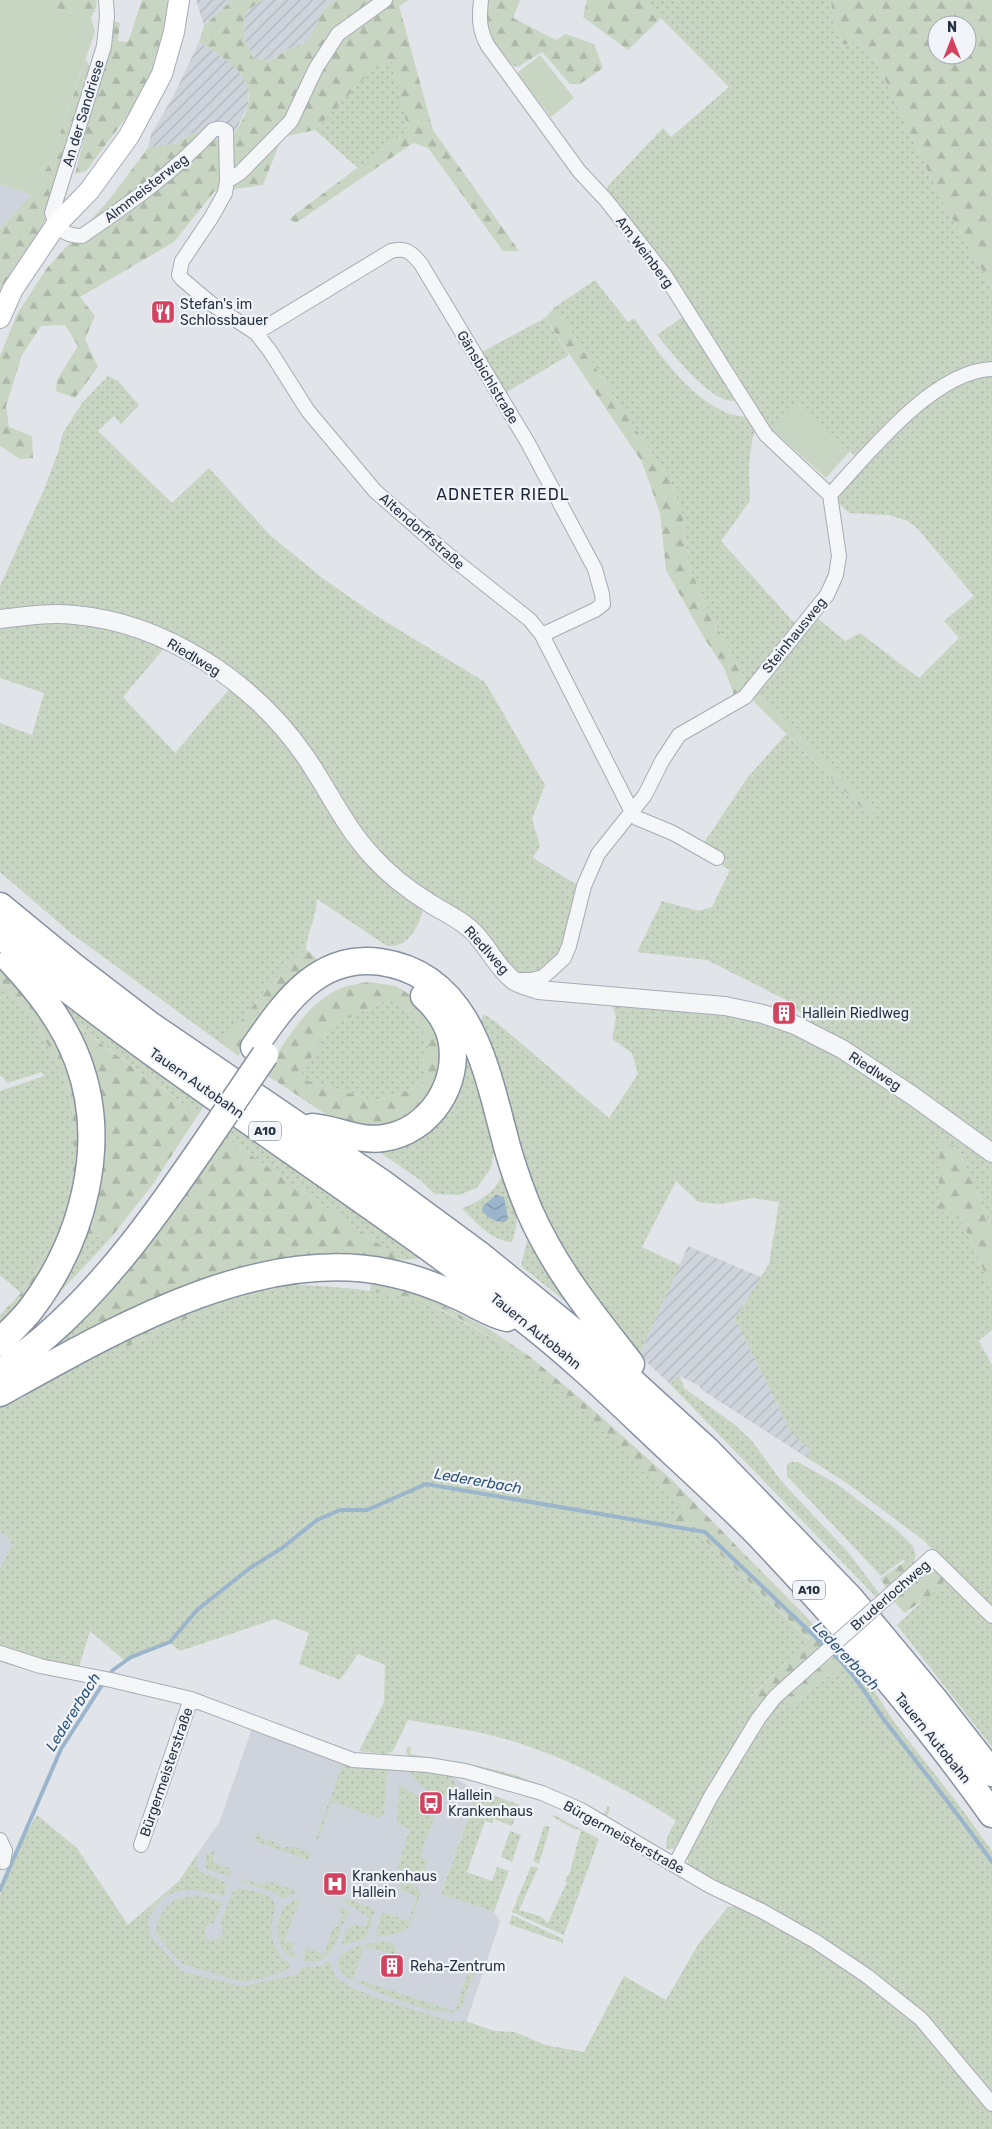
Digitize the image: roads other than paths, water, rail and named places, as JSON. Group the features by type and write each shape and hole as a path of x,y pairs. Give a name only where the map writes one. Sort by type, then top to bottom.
{"highway":[{"name":"Tauern Autobahn","path":"0,906 73,966 150,1025 382,1183 481,1256 604,1356 749,1492 850,1598 934,1699 992,1774"},
{"name":"Tauern Autobahn","path":"0,934 57,982 124,1033 430,1247 531,1325 604,1387 760,1536 836,1619 902,1698 992,1814"},
{"path":"0,946 52,1010 68,1038 87,1089 92,1119 92,1143 85,1195 78,1220 49,1281 31,1309 0,1342"},
{"path":"260,1051 278,1013 296,992 322,972 364,961 389,963 413,971 437,987 462,1015 479,1050 520,1186 550,1253 569,1285 632,1366 642,1390"},
{"path":"0,1372 46,1336 106,1276 153,1218 203,1135 260,1051 300,1008 318,992 347,978 367,975 396,979 425,996 436,1007 450,1038 452,1055 450,1073 438,1104 429,1115 417,1125 402,1133 384,1138 366,1139 347,1136 322,1128 299,1126"},
{"path":"0,1359 49,1313 98,1262 161,1183 203,1135"},
{"path":"0,1393 87,1346 168,1308 231,1284 290,1270 347,1267 391,1273 438,1288 491,1314 531,1325"}],"main road":[{"path":"0,318 13,289 56,225 89,191 129,136 162,74 174,32 179,0"}],"street":[{"name":"An der Sandriese","path":"56,225 52,213 104,46 107,16 106,0"},
{"path":"228,181 240,173 291,121 316,68 338,34 385,0"},
{"name":"Am Weinberg","path":"481,0 478,22 488,46 579,171 606,200 664,274 766,435 830,495"},
{"name":"Almmeisterweg","path":"56,225 74,236 82,236 136,200 180,164 218,128 223,128 227,136 226,159 228,181 225,193 211,218 182,261 179,274"},
{"name":"Gänsbichlstraße","path":"256,333 391,251 400,248 411,252 528,443 595,569 603,604 595,610 542,635"},
{"name":"Altendorffstraße","path":"179,274 213,305 256,333 270,351 308,411 375,491 421,532 530,620 542,635 632,812"},
{"path":"830,495 905,416 940,387 957,377 978,369 992,369"},
{"name":"Steinhausweg","path":"514,980 531,980 543,977 564,958 569,946 584,886 598,854 645,794 662,761 680,735 745,697 827,595 836,575 840,556 830,495"},
{"name":"Riedlweg","path":"0,619 31,615 75,615 121,623 166,640 199,658 259,703 292,739 305,756 345,822 372,857 409,888 471,930 498,964 514,980 538,990 725,1006 763,1014 795,1025 842,1050 913,1096 992,1153"},
{"path":"632,812 638,818 673,833 717,858"},
{"name":"Bruderlochweg","path":"675,1865 710,1798 758,1719 775,1697 932,1557 992,1616"},
{"name":"Bürgermeisterstraße","path":"0,1653 40,1666 190,1699 353,1760 466,1771 542,1793 581,1810 710,1886 762,1911 815,1941 867,1976 921,2019 992,2104"},
{"name":"Bürgermeisterstraße","path":"141,1845 190,1699"},
{"path":"0,1840 5,1851 3,1862"}],"water":[{"path":"496,1195 504,1197 508,1219 505,1222 492,1219 482,1210 483,1206"}],"waterway":[{"name":"Ledererbach","path":"108,1676 131,1657 170,1642 197,1610 250,1568 282,1548 317,1520 340,1510 367,1510 426,1484 705,1532 826,1647"},
{"name":"Ledererbach","path":"831,1651 853,1676 992,1862"},
{"name":"Ledererbach","path":"0,1890 61,1749 104,1682"}],"place":[{"name":"Stefan's im Schlossbauer","path":"163,312"},
{"name":"Hallein Riedlweg","path":"784,1013"},
{"name":"Hallein Krankenhaus","path":"431,1803"},
{"name":"Krankenhaus Hallein","path":"335,1884"},
{"name":"Reha-Zentrum","path":"392,1966"}],"district":[{"name":"ADNETER RIEDL","path":"503,494"}]}
